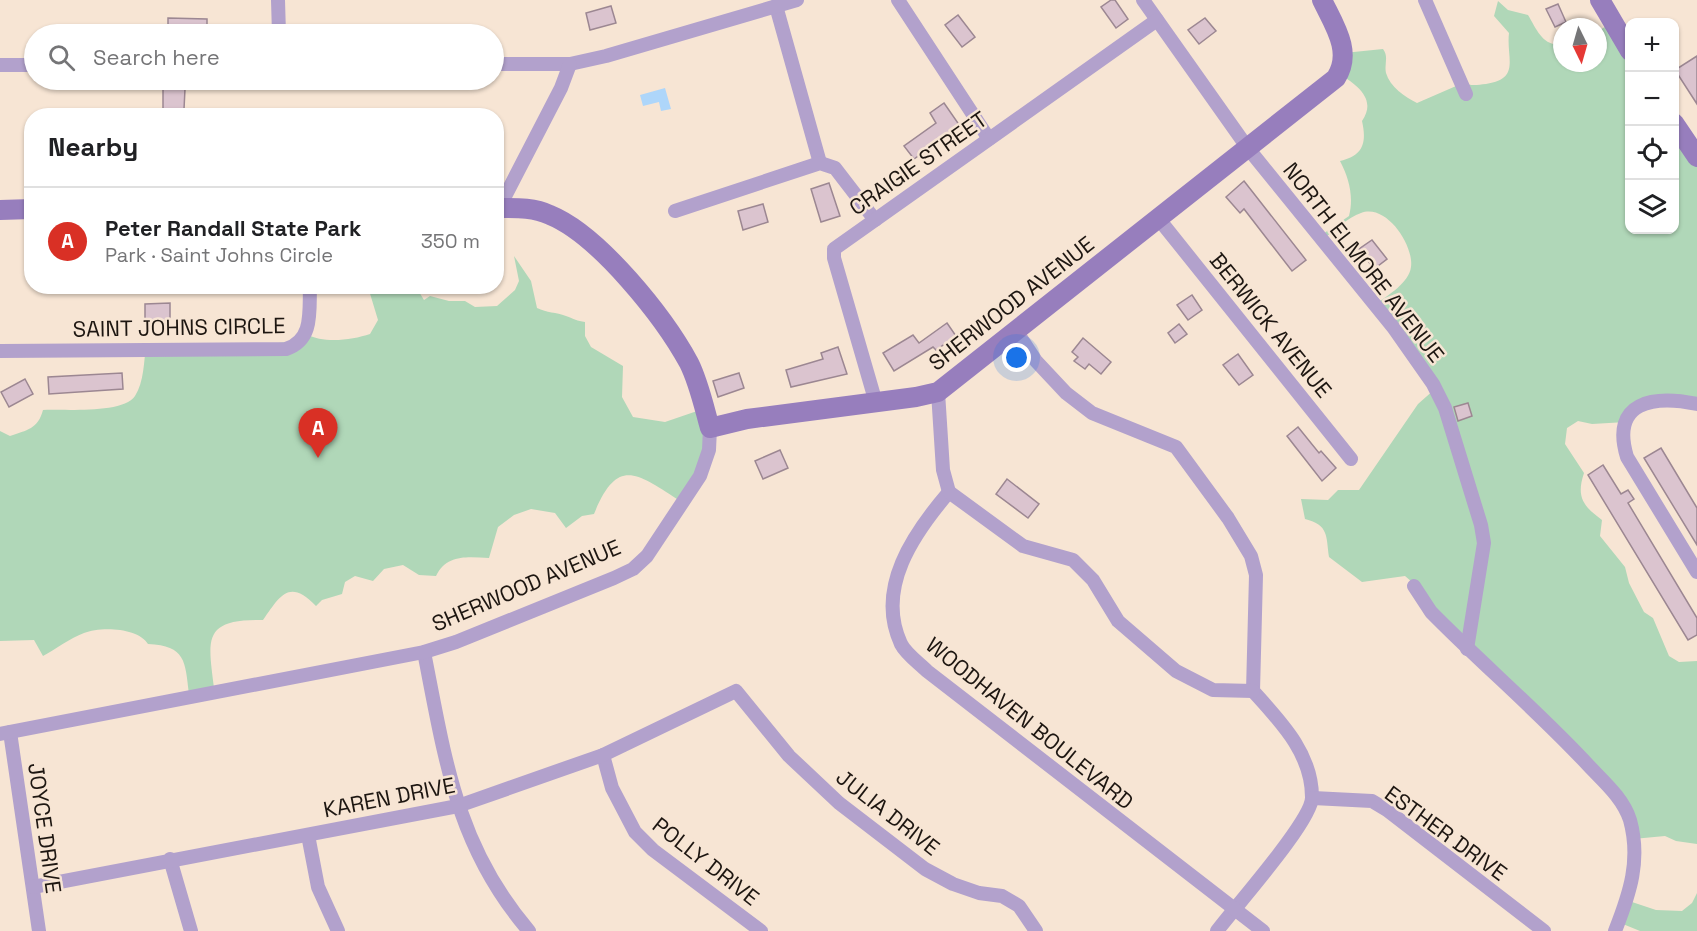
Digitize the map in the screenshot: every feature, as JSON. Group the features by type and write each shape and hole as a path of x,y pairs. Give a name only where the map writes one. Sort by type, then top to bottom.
{"street":[{"path":"278,0 279,24"},
{"path":"504,64 570,64 606,56 780,3 797,0"},
{"path":"898,0 989,139"},
{"name":"NORTH ELMORE AVENUE","path":"1143,0 1247,147 1393,327 1433,384 1445,408 1481,525 1484,543 1467,649"},
{"name":"SHERWOOD AVENUE","path":"5,733 424,652 477,634 633,568 647,556 700,476 709,450 710,428 747,419 876,403 938,392 1336,78 1343,67 1345,57 1341,42 1322,0"},
{"path":"1425,0 1466,94"},
{"path":"1600,0 1625,44"},
{"path":"780,3 820,163"},
{"name":"CRAIGIE STREET","path":"876,403 834,258 834,249 1157,20"},
{"path":"504,197 561,88 570,64"},
{"path":"0,66 24,65"},
{"path":"1676,126 1697,157"},
{"path":"675,211 820,163 835,168 875,220"},
{"path":"504,208 538,211 567,223 633,283 690,365 710,428"},
{"path":"0,210 24,209"},
{"name":"BERWICK AVENUE","path":"1158,218 1351,459"},
{"name":"SAINT JOHNS CIRCLE","path":"0,351 286,349 296,346 306,333 308,294"},
{"path":"1015,329 1036,361 1066,393 1092,414 1176,447 1228,518 1251,556 1256,575 1253,691 1288,730 1301,752 1313,798 1301,823 1217,931"},
{"path":"938,392 943,470 949,492 1023,546 1073,560 1093,580 1118,621 1176,671 1213,690 1253,691"},
{"path":"1697,405 1655,401 1644,403 1633,411 1621,438 1627,457 1697,572"},
{"name":"WOODHAVEN BOULEVARD","path":"949,492 911,540 901,564 894,593 895,624 902,646 927,671 1263,931"},
{"path":"1414,586 1431,612 1575,751 1621,800 1629,819 1636,858 1631,891 1615,931"},
{"path":"424,652 458,806 476,850 509,908 529,931"},
{"name":"KAREN DRIVE","path":"33,887 170,859 458,806 603,755 736,691"},
{"name":"JULIA DRIVE","path":"736,691 789,756 839,803 925,869 953,884 979,893 1002,896 1018,906 1036,931"},
{"name":"JOYCE DRIVE","path":"5,733 39,931"},
{"name":"POLLY DRIVE","path":"603,755 612,788 635,832 653,850 761,931"},
{"name":"ESTHER DRIVE","path":"1313,798 1372,801 1387,810 1544,931"},
{"path":"308,835 318,886 338,931"},
{"path":"170,859 191,931"}],"green space":[{"path":"1498,1 1508,10 1528,15 1541,36 1553,44 1553,72 1607,72 1607,26 1610,24 1625,46 1625,234 1679,234 1679,131 1697,158 1697,406 1653,402 1626,422 1592,424 1578,421 1567,428 1565,444 1584,473 1581,488 1583,500 1590,510 1602,520 1600,536 1625,567 1629,583 1644,612 1653,618 1669,656 1679,662 1697,661 1697,844 1676,841 1665,836 1633,839 1616,797 1461,640 1419,588 1405,576 1362,582 1329,557 1325,532 1313,521 1305,519 1301,499 1328,500 1338,490 1359,490 1418,404 1435,389 1376,304 1402,283 1411,267 1408,248 1396,228 1380,214 1370,212 1351,218 1322,240 1320,236 1349,216 1350,188 1340,161 1358,152 1362,147 1364,136 1362,121 1366,113 1366,99 1351,81 1337,72 1344,53 1383,49 1386,55 1386,73 1391,83 1403,95 1417,103 1463,83 1486,84 1504,77 1510,66 1509,33 1494,16"},
{"path":"514,256 531,281 537,308 585,322 585,336 591,347 623,366 622,397 633,417 665,422 703,409 708,446 692,478 677,499 650,482 628,475 611,484 602,496 594,514 582,516 566,528 555,513 531,509 514,515 498,527 489,558 465,557 452,560 436,576 419,575 403,565 384,569 373,581 355,576 345,582 342,594 322,600 316,606 299,593 286,594 280,598 263,620 229,623 219,628 213,635 211,645 214,688 189,694 184,664 177,652 161,645 148,644 137,635 128,632 109,629 91,631 43,656 34,640 0,641 0,431 10,436 27,430 35,425 43,410 106,408 129,402 135,396 140,384 146,345 278,343 295,341 306,334 329,340 355,338 370,334 378,320 370,294 420,294 424,300 430,296 449,301 465,301 475,307 497,306 515,290 519,281"},
{"path":"1697,893 1697,931 1640,931 1618,922 1629,901 1656,910 1682,911 1692,903"}],"water":[{"path":"665,88 671,109 661,111 659,102 643,106 640,95"}],"building":[{"path":"1115,0 1128,19 1116,28 1101,7"},
{"path":"1558,4 1564,18 1553,18 1553,23 1546,9"},
{"path":"611,6 616,23 590,30 586,13"},
{"path":"958,15 975,37 962,47 945,25"},
{"path":"168,18 207,19 207,24 168,24"},
{"path":"1205,18 1216,31 1199,44 1188,30"},
{"path":"1697,56 1697,104 1679,76 1679,67"},
{"path":"163,90 185,90 184,108 163,108"},
{"path":"944,103 960,126 914,159 904,146 936,123 930,113"},
{"path":"1244,181 1306,260 1292,271 1244,209 1240,213 1226,197"},
{"path":"829,183 840,216 821,222 811,189"},
{"path":"763,204 768,222 743,230 738,211"},
{"path":"1372,240 1387,259 1374,269 1359,249"},
{"path":"1192,295 1202,310 1188,320 1177,305"},
{"path":"170,303 170,321 145,321 145,304"},
{"path":"947,323 956,336 936,350 933,347 894,371 883,353 913,335 919,343"},
{"path":"1179,324 1187,334 1175,343 1168,333"},
{"path":"1083,338 1111,362 1101,374 1089,364 1085,369 1074,361 1078,357 1072,352"},
{"path":"838,347 847,374 791,387 786,370 823,359 821,353"},
{"path":"1238,354 1253,375 1239,385 1223,365"},
{"path":"122,373 123,389 49,394 48,377"},
{"path":"739,373 744,388 718,397 713,381"},
{"path":"25,379 33,394 9,407 1,392"},
{"path":"1468,403 1472,416 1458,421 1454,407"},
{"path":"1298,427 1319,453 1321,451 1336,468 1322,481 1287,436"},
{"path":"1661,448 1697,508 1697,545 1644,458"},
{"path":"780,450 788,468 763,479 755,461"},
{"path":"1603,465 1621,494 1628,490 1634,499 1628,503 1697,618 1697,635 1688,640 1588,475"},
{"path":"1007,479 1039,504 1028,518 996,494"}],"place":[{"name":"Peter Randall State Park","path":"318,458"}]}
